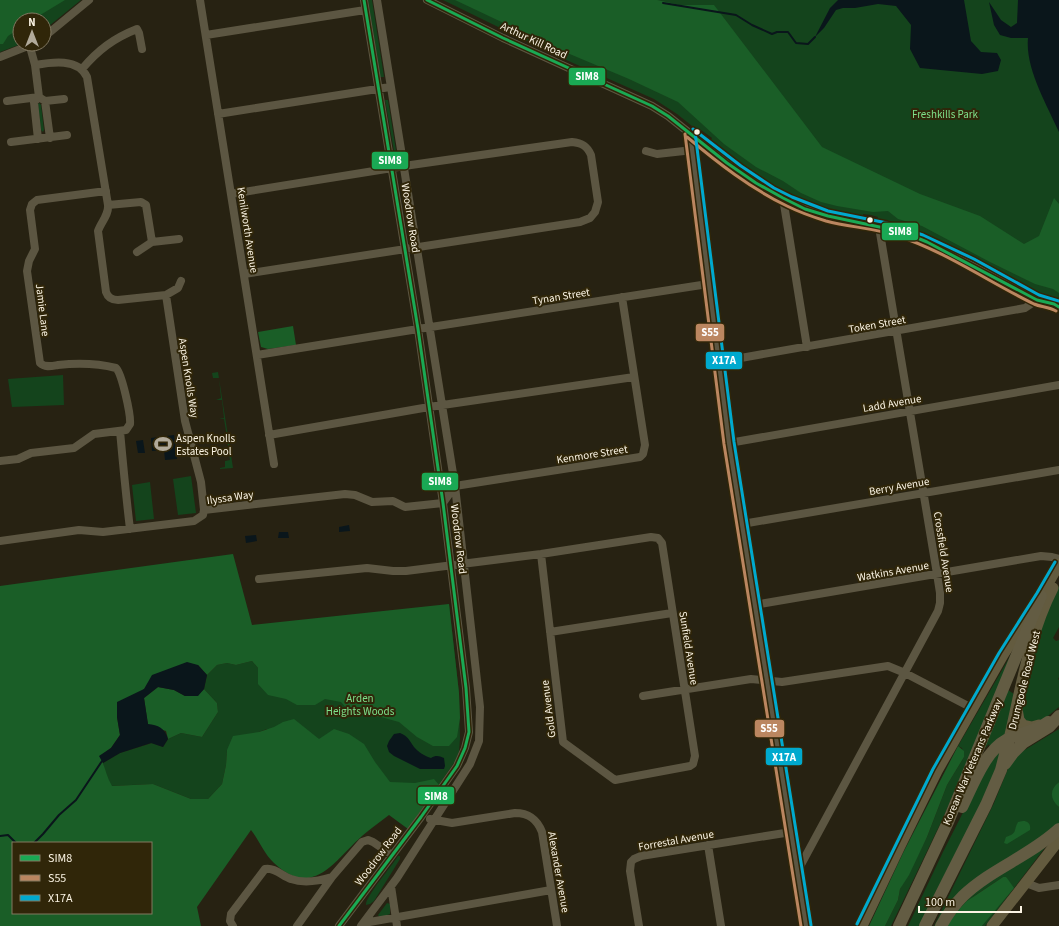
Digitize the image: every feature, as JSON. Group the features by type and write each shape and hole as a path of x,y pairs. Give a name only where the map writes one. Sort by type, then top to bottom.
{"highway":[{"name":"Korean War Veterans Parkway","path":"899,926 948,822 1041,596"},
{"path":"1001,770 1013,753 1023,743 1049,727 1059,715"},
{"path":"916,890 940,851 989,756 998,746 1009,739 1036,730 1048,722"},
{"path":"925,926 984,810 1001,770 1009,739"},
{"path":"941,926 958,901 972,889 992,874 1036,847 1059,829"}],"main road":[{"name":"Drumgoole Road West","path":"862,926 918,810 972,708 1059,564"},
{"name":"Drumgoole Road West","path":"1009,739 1034,634 1059,578"},
{"path":"1016,707 1019,720 1023,725 1032,727 1048,722 1059,715"},
{"path":"992,926 1059,840"}],"street":[{"path":"52,30 89,0"},
{"name":"Kenilworth Avenue","path":"200,0 274,464"},
{"name":"Woodrow Road","path":"339,926 421,817 456,766 465,748 469,732 466,688 451,566 418,328 364,0"},
{"name":"Woodrow Road","path":"363,924 391,886 470,764 479,741 480,707 454,486 377,0"},
{"name":"Arthur Kill Road","path":"427,0 503,38 652,106 668,116 727,163 756,183 783,198 806,209 828,216 903,232 927,242 1038,300 1054,304 1059,307"},
{"path":"206,35 365,10"},
{"path":"82,69 93,57 114,39 137,29 142,49"},
{"path":"0,57 13,52"},
{"path":"33,52 50,138"},
{"path":"35,65 51,62 60,62 72,65 82,69 89,82 108,205 106,215 98,231 108,296 113,300 118,300 166,295 178,288 181,281"},
{"path":"218,114 390,87"},
{"path":"38,139 34,102 42,99"},
{"path":"7,101 64,99"},
{"path":"690,133 729,442 806,926"},
{"path":"11,142 67,135"},
{"path":"231,194 572,142 584,145 591,155 598,202 595,212 590,218 580,222 244,274"},
{"path":"646,151 657,154 692,150"},
{"name":"Jamie Lane","path":"106,191 37,200 32,204 30,210 35,249 29,261 27,271 41,365 48,366 78,363 116,368 120,374 131,422 128,429 120,431"},
{"path":"783,198 807,347"},
{"path":"108,205 141,202 146,205 152,242"},
{"name":"Crossfield Avenue","path":"797,872 938,611 940,598 879,227"},
{"path":"137,252 152,242 179,239"},
{"name":"Tynan Street","path":"257,355 418,328 708,284"},
{"name":"Aspen Knolls Way","path":"166,295 184,421 201,482 204,510"},
{"name":"Kenmore Street","path":"454,486 640,457 643,454 645,445 622,297"},
{"name":"Token Street","path":"718,362 896,332 1025,308 1038,300"},
{"path":"269,435 441,405 634,377"},
{"name":"Ladd Avenue","path":"729,442 1059,385"},
{"path":"0,461 18,459 31,453 74,448 94,434 120,431 125,479 124,489 130,529"},
{"name":"Berry Avenue","path":"742,524 1059,470"},
{"path":"443,503 454,486"},
{"name":"Ilyssa Way","path":"0,541 79,530 98,532 194,521 203,515 204,510 345,494 355,495 372,502 393,501 405,507 443,503"},
{"name":"Sunfield Avenue","path":"541,554 650,537 658,538 662,544 695,756 693,764"},
{"path":"258,580 367,568 406,571 541,554"},
{"name":"Gold Avenue","path":"541,554 563,742 615,780 687,767 693,764"},
{"name":"Watkins Avenue","path":"754,605 1040,556 1059,559"},
{"path":"550,632 672,613"},
{"path":"642,696 751,679 782,682 883,666 892,667 905,673 972,708"},
{"name":"Alexander Avenue","path":"421,817 452,823 515,813 524,813 537,821 542,832 557,926"},
{"name":"Forrestal Avenue","path":"639,926 630,871 631,862 641,856 791,832"},
{"path":"297,926 332,877 365,841 368,840 373,842 392,855"},
{"path":"708,846 721,926"},
{"path":"233,926 230,921 231,914 265,869 271,868 284,876 298,881 317,881 332,877"},
{"path":"1026,884 1039,888 1059,885"},
{"path":"391,886 397,926"},
{"path":"363,924 551,890"}],"green space":[{"path":"0,0 81,0 52,24 52,12 12,12 12,47 0,52"},
{"path":"0,0 65,0 45,12 12,12 12,33 8,36 3,44 0,44"},
{"path":"368,0 372,0 384,77 380,77"},
{"name":"Freshkills Park","path":"443,0 1059,0 1059,303 908,227 877,219 878,217 871,215 863,214 863,216 839,211 801,199 773,185 747,169 710,141 712,138 701,130 697,130 677,114 654,99 564,59"},
{"path":"455,0 657,0 680,5 714,5 822,147 920,194 980,216 1024,244 1039,236 1054,198 1059,204 1059,293 1053,289 1035,284 990,262 922,226 898,219 888,211 873,212 837,206 821,202 801,193 783,181 756,167 724,144 678,102 629,79 565,52"},
{"path":"385,100 388,100 397,157 395,157"},
{"path":"39,103 41,105 43,132 41,130"},
{"path":"293,326 296,345 268,349 261,347 258,332"},
{"path":"218,372 219,378 213,378 212,373"},
{"path":"63,375 64,405 12,407 8,379"},
{"path":"219,379 233,468 220,469 225,467 225,461 230,460 227,439 221,439 227,437 224,419 219,419 224,418 222,400 216,400 221,398"},
{"path":"191,476 196,513 178,515 173,479"},
{"path":"150,482 154,519 136,521 132,485"},
{"path":"233,554 252,625 449,604 459,693 460,718 457,737 449,746 433,746 417,737 399,722 381,717 350,712 341,702 325,699 315,705 297,705 286,699 268,695 258,684 258,668 252,661 236,665 227,663 217,665 207,675 198,665 144,689 117,717 120,735 111,748 100,756 112,786 153,784 191,799 208,799 222,784 227,750 233,736 259,732 294,719 319,739 334,729 349,734 364,744 390,782 415,783 434,779 439,785 408,829 389,815 362,836 322,873 312,877 300,878 288,873 274,863 251,830 197,907 201,926 0,926 0,586"},
{"path":"1059,586 1059,627 1053,638 1056,641 1059,640 1059,707 1043,720 1024,723 1021,713 1033,651 1052,600"},
{"name":"Arden Heights Woods","path":"449,604 459,693 460,739 459,752 456,760 439,785 279,807 267,729 227,750 222,784 208,799 191,799 153,784 111,786 105,775 103,763 120,753 152,743 163,747 168,739 181,733 202,737 218,712 217,703 204,689 207,675 217,665 227,663 236,665 252,661 258,668"},
{"path":"1016,646 944,816 891,926 885,926 898,900 900,889 927,837 947,785 964,757 962,748 958,746"},
{"path":"158,687 174,690 185,696 197,696 204,689 217,703 218,712 202,737 181,733 168,739 166,731 148,725 144,698"},
{"path":"1008,690 1014,694 1007,736 990,748 989,744 984,749"},
{"path":"1059,729 1059,782 1057,784 1059,826 984,877 937,926 934,926 994,803 1009,766 1023,751"},
{"path":"958,746 964,751 964,757 947,785 927,837 909,875 900,889 898,900 885,926 869,926 903,853"},
{"path":"1002,748 998,767 922,926 908,926 988,763"},
{"path":"1059,782 1059,807 1052,798 1052,791"},
{"path":"1023,821 1029,823 1030,830 1007,844 1004,843 1006,837 1014,833 1018,822"},
{"path":"1047,845 985,926 982,926 1013,888 1006,877 1003,877 974,896 961,907 976,890"},
{"path":"398,856 400,856 400,859 374,901 366,905 370,895"},
{"path":"1003,877 1007,878 1014,888 982,926 945,926 967,901"},
{"path":"387,903 390,904 390,914 380,918 378,915"}],"shaded area":[{"path":"838,0 964,0 971,41 981,52 997,53 1001,60 998,71 982,74 920,68 910,49 911,25 896,6 878,4 836,10 824,28 815,37 830,8"},
{"path":"1018,0 1059,0 1059,132 1033,74 1028,50 1028,38 1011,38 1000,35 994,25 989,2 1001,20 1011,27 1017,23"},
{"name":"Aspen Knolls Estates Pool","path":"174,435 177,459 165,460 164,450 152,451 151,438"},
{"path":"143,440 145,453 138,453 136,441"},
{"path":"349,525 350,531 339,532 339,527"},
{"path":"279,532 288,532 289,538 278,538"},
{"path":"256,535 257,541 246,543 245,536"},
{"path":"187,662 198,665 207,675 204,689 198,696 185,696 174,690 158,687 144,698 148,724 161,728 167,735 168,739 163,747 151,743 120,753 103,763 99,756 111,748 120,735 117,717 117,702 144,689 152,675"},
{"path":"400,733 407,737 416,749 424,755 431,758 438,756 444,758 444,769 420,769 389,752 387,746 389,741 394,734"}],"waterway":[{"path":"663,3 736,15 752,25 772,34 777,32 788,32 796,43 808,44 815,37"},
{"path":"35,842 59,815 76,800 102,761"},
{"path":"0,836 8,835 15,842"}],"transit line":[{"name":"SIM8","path":"339,926 421,817 457,766 465,748 469,732 466,688 443,503 418,329 364,0"},
{"name":"SIM8","path":"427,0 503,38 652,106 668,116 727,163 756,183 805,209 828,216 903,232 927,242 1037,300 1054,304 1059,307"},
{"name":"X17A","path":"693,129 741,166 774,188 792,197 828,211 887,223 923,235 974,259 1039,295 1059,301"},
{"name":"X17A","path":"695,132 734,442 811,925"},
{"name":"S55","path":"685,134 724,444 801,926"},
{"name":"S55","path":"687,137 747,183 773,199 792,208 826,221 895,235 931,249 1034,304 1056,311"},
{"name":"X17A","path":"857,924 933,769 999,653 1055,562"}],"place":[{"name":"Aspen Knolls Estates Pool","path":"163,444"}]}
